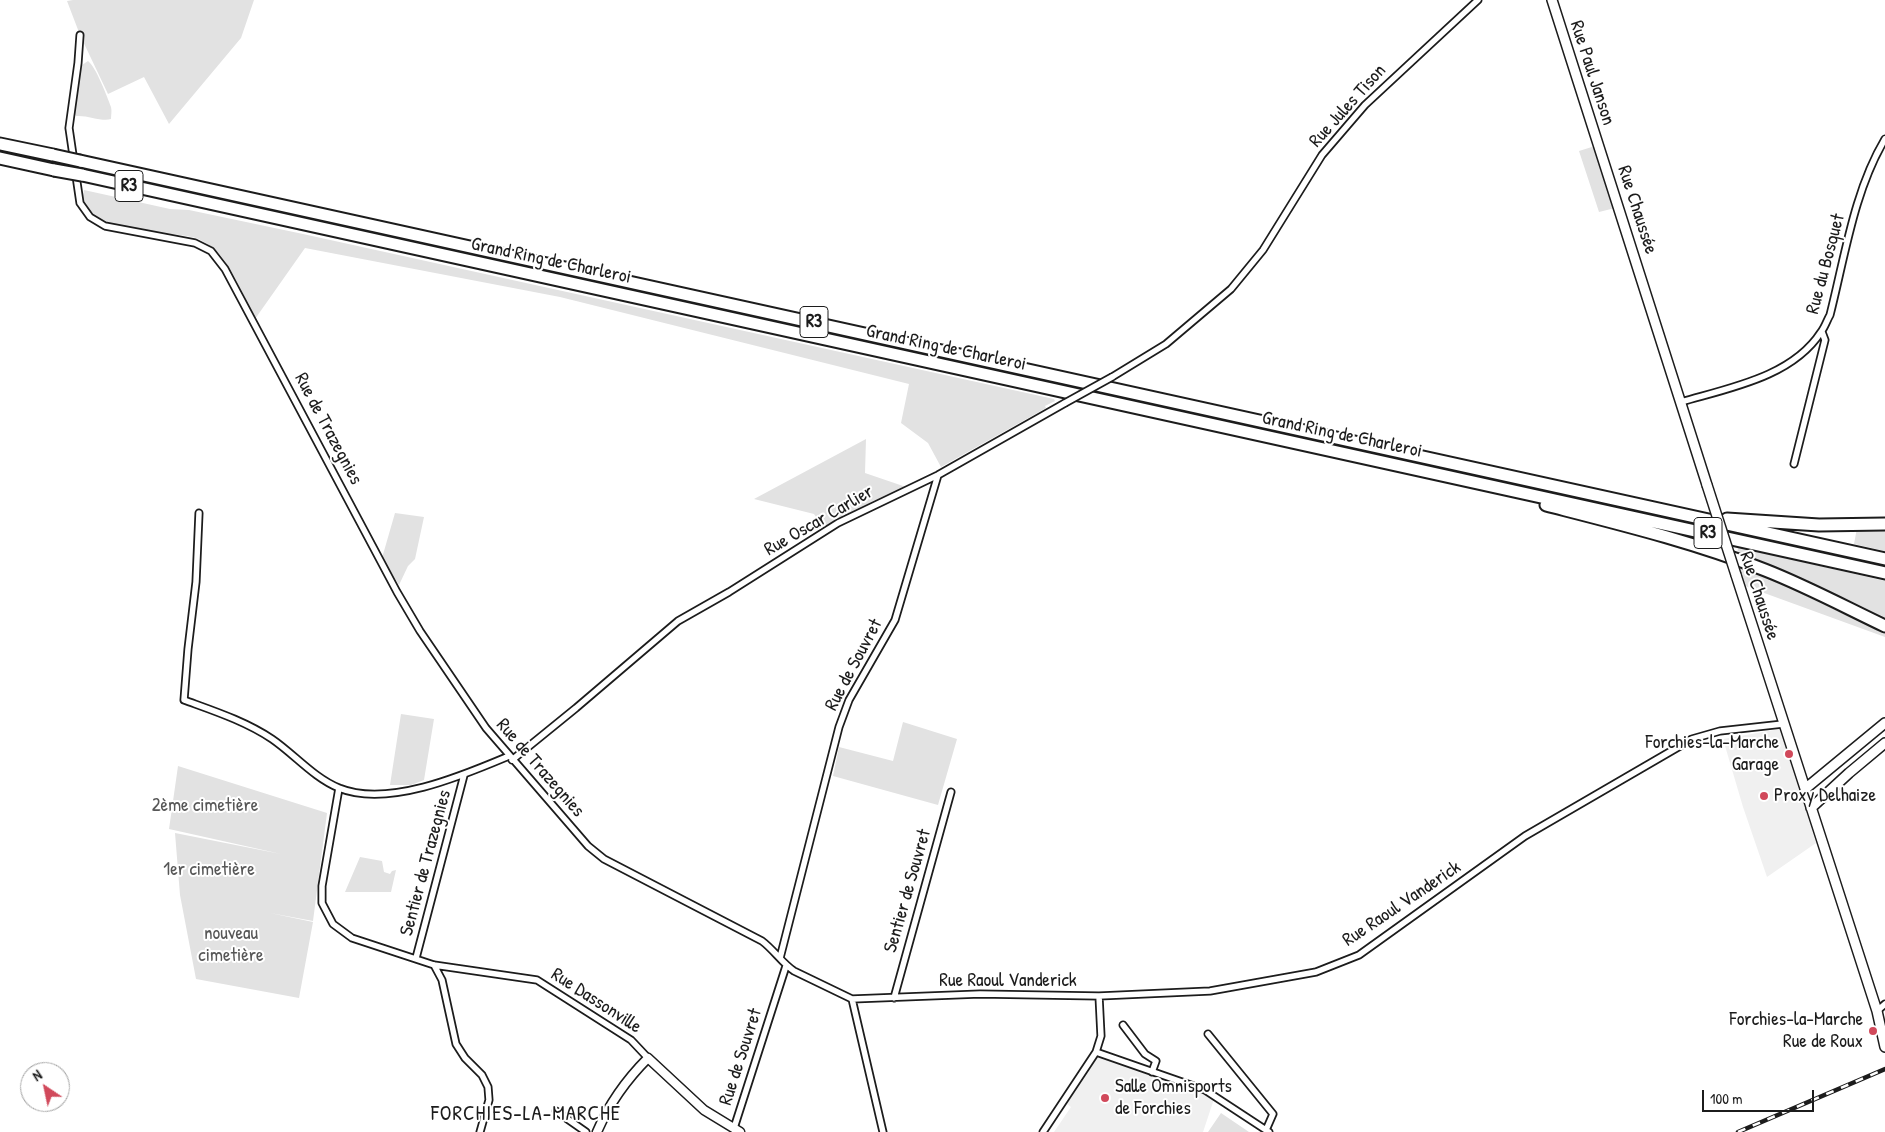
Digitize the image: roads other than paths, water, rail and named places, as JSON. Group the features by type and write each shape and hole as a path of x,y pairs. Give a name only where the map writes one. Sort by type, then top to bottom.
{"highway":[{"name":"Grand Ring de Charleroi","path":"0,144 1885,559"},
{"name":"Grand Ring de Charleroi","path":"0,158 1885,573"},
{"path":"1531,494 1545,504 1636,528 1764,569 1813,590 1885,626"},
{"path":"1709,520 1738,518 1777,523 1820,525 1885,524"}],"main road":[{"name":"Rue Paul Janson","path":"1552,0 1602,155"},
{"name":"Rue Chaussée","path":"1602,155 1783,724 1877,1012 1885,1047"},
{"path":"1805,790 1885,723"},
{"path":"1811,808 1848,773 1885,743"}],"street":[{"name":"Rue Jules Tison","path":"1166,344 1231,288 1262,250 1322,155 1365,105 1478,0"},
{"name":"Rue de Trazegnies","path":"80,35 68,128 77,194 80,203 90,217 105,226 194,243 211,251 225,269 406,609 467,702 510,758 588,846 604,858 762,941 772,949 786,966 852,999"},
{"name":"Rue du Bosquet","path":"1681,402 1762,377 1779,369 1808,348 1822,332 1830,314 1861,190 1871,163 1885,139"},
{"path":"1794,464 1825,340 1822,332"},
{"name":"Rue Oscar Carlier","path":"339,788 355,792 410,791 464,775 510,758 576,708 678,622 737,587 838,522 938,475 1112,377 1166,344"},
{"name":"Rue de Souvret","path":"780,958 839,727 850,700 895,620 938,475"},
{"path":"199,513 196,582 184,700 232,718 271,738 326,781 339,788"},
{"name":"Rue Raoul Vanderick","path":"852,999 980,994 1099,996 1210,991 1316,972 1359,955 1526,836 1692,740 1720,731 1783,724"},
{"name":"Sentier de Trazegnies","path":"416,958 464,775"},
{"name":"Rue Dassonville","path":"339,788 322,886 322,903 333,924 352,938 434,965 537,980 631,1040 648,1058"},
{"name":"Sentier de Souvret","path":"894,998 951,792"},
{"path":"434,965 442,980 456,1044 465,1058 482,1075 488,1087 489,1100 480,1132"},
{"name":"Rue de Souvret","path":"737,1130 786,966"},
{"path":"1043,1132 1096,1052 1100,1036 1099,996"},
{"path":"852,999 883,1132"},
{"path":"1877,1012 1885,1004"},
{"path":"1123,1025 1145,1054 1156,1061 1152,1072"},
{"path":"1096,1052 1210,1092 1268,1131 1273,1114 1208,1034"},
{"path":"597,1132 615,1098 631,1075 648,1058 704,1110 737,1130"},
{"path":"556,1111 586,1132"}],"railway":[{"path":"1738,1132 1885,1069"}],"place":[{"name":"Forchies-la-Marche Garage","path":"1789,754"},
{"name":"Proxy Delhaize","path":"1764,796"},
{"name":"Forchies-la-Marche Rue de Roux","path":"1873,1031"},
{"name":"Salle Omnisports de Forchies","path":"1105,1098"}],"district":[{"name":"FORCHIES-LA-MARCHE","path":"526,1114"}],"park label":[{"name":"2ème cimetière","path":"205,806"},
{"name":"1er cimetière","path":"209,870"},
{"name":"nouveau cimetière","path":"231,945"}]}
